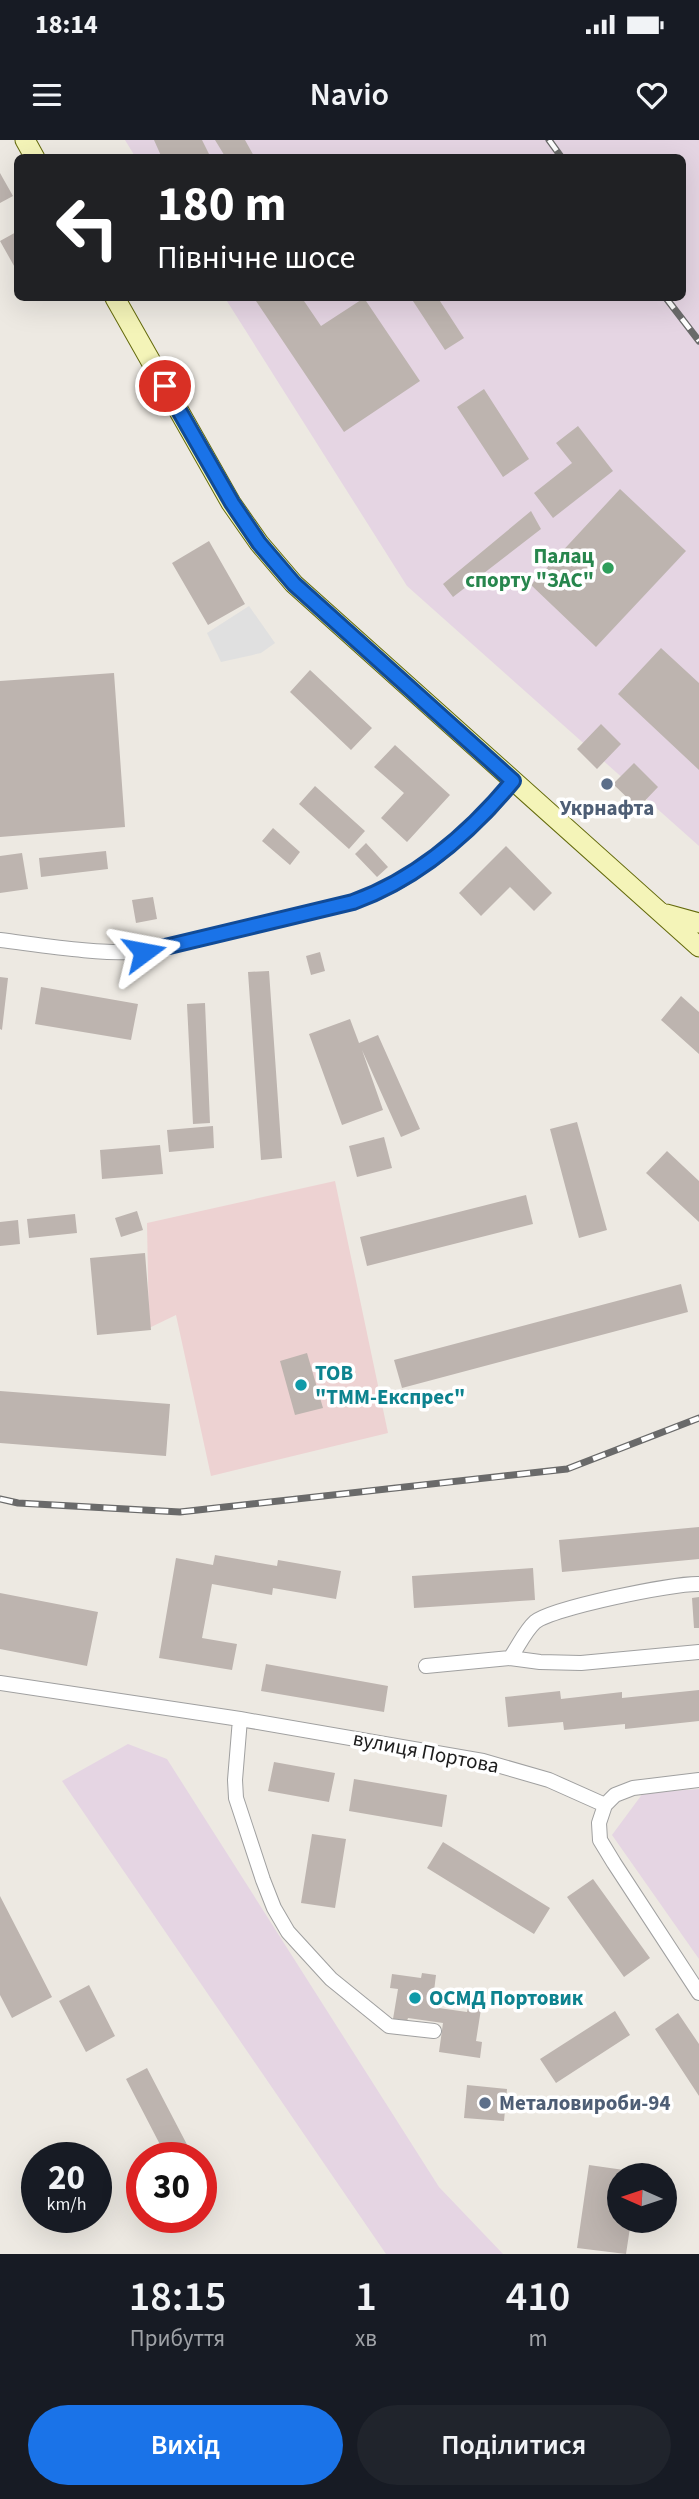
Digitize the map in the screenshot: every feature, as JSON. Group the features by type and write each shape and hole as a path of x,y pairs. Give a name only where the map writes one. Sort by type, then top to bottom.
{"main road":[{"path":"117,301 232,503 259,543 294,584 699,947"},
{"path":"661,913 699,923"}],"street":[{"path":"0,940 96,952 144,952 353,902 400,881 439,855 490,809 513,781"},
{"path":"510,1658 536,1622 551,1614 636,1593 699,1584"},
{"path":"426,1666 510,1658 581,1663 699,1652"},
{"name":"вулиця Портова","path":"0,1683 240,1719 483,1761 549,1780 605,1805"},
{"path":"240,1719 236,1798 263,1880 274,1908 288,1932 331,1979 389,2026 434,2031"},
{"path":"699,1780 633,1787 615,1795 605,1805 599,1823 600,1840 699,1993"}],"shaded area":[{"path":"125,140 699,140 699,846 407,586 227,301 686,301 686,154 134,154"},
{"path":"249,606 275,643 261,653 221,662 207,633"},
{"path":"335,1181 388,1433 211,1476 176,1315 149,1328 147,1223"},
{"path":"128,1744 167,1759 439,2187 503,2254 386,2254 62,1781"},
{"path":"699,1789 699,1959 612,1835 643,1793"}],"building":[{"path":"154,140 202,140 209,154 160,154"},
{"path":"215,140 245,140 253,154 224,154"},
{"path":"0,173 13,196 0,203"},
{"path":"14,233 14,266 0,241"},
{"path":"256,301 304,301 321,326 359,301 366,301 420,381 344,432"},
{"path":"413,301 440,301 464,338 445,350"},
{"path":"484,389 529,459 503,477 457,407"},
{"path":"578,426 613,471 553,518 534,493 572,463 556,443"},
{"name":"Палац спорту \"ЗАС\"","path":"620,489 686,551 596,647 531,585"},
{"path":"531,511 541,529 453,597 443,584"},
{"path":"209,541 245,604 208,625 172,563"},
{"path":"661,648 699,683 699,770 618,694"},
{"path":"310,670 372,728 351,750 290,692"},
{"path":"114,673 125,827 0,837 0,681"},
{"path":"601,724 621,744 597,769 577,749"},
{"path":"395,745 450,795 407,842 381,818 404,793 374,767"},
{"path":"634,763 658,787 638,808 613,784"},
{"path":"315,786 365,831 349,849 299,804"},
{"path":"273,828 300,852 290,865 262,841"},
{"path":"366,843 388,867 377,877 355,854"},
{"path":"506,846 552,893 534,911 510,887 481,916 459,893"},
{"path":"106,851 108,869 41,877 39,858"},
{"path":"22,853 28,889 0,893 0,856"},
{"path":"153,897 157,919 136,923 132,900"},
{"path":"320,952 325,971 311,975 306,956"},
{"path":"269,971 282,1158 261,1160 248,972"},
{"path":"0,977 8,978 2,1030 0,1029"},
{"path":"41,987 138,1004 131,1040 35,1024"},
{"path":"681,996 699,1012 699,1054 661,1020"},
{"path":"205,1003 210,1123 193,1124 187,1004"},
{"path":"350,1019 359,1043 378,1035 420,1129 401,1137 362,1050 383,1110 342,1125 309,1034"},
{"path":"577,1122 607,1230 579,1238 550,1129"},
{"path":"213,1126 214,1148 169,1152 167,1130"},
{"path":"384,1137 392,1168 357,1177 349,1146"},
{"path":"160,1145 163,1174 102,1179 100,1150"},
{"path":"667,1151 699,1181 699,1222 646,1173"},
{"path":"526,1195 533,1224 367,1266 360,1237"},
{"path":"137,1211 143,1230 121,1237 115,1218"},
{"path":"75,1214 77,1233 29,1238 27,1219"},
{"path":"18,1220 20,1244 0,1246 0,1222"},
{"path":"145,1253 151,1330 97,1335 90,1258"},
{"path":"681,1284 688,1312 402,1388 394,1360"},
{"name":"ТОВ \"ТММ-Експрес\"","path":"307,1353 323,1408 295,1415 280,1361"},
{"path":"0,1391 170,1404 166,1456 0,1443"},
{"path":"699,1527 699,1559 562,1572 559,1540"},
{"path":"215,1555 277,1566 278,1560 341,1571 336,1599 273,1588 272,1595 212,1584 202,1638 237,1644 232,1670 159,1658 176,1558 213,1565"},
{"path":"533,1568 535,1600 414,1608 412,1576"},
{"path":"0,1593 98,1612 87,1666 0,1649"},
{"path":"699,1597 699,1628 694,1628 692,1598"},
{"path":"266,1664 388,1686 384,1712 261,1691"},
{"path":"699,1690 699,1721 625,1729 625,1724 564,1730 563,1722 508,1727 505,1697 560,1691 561,1699 622,1692 622,1698"},
{"path":"274,1762 335,1773 329,1802 268,1791"},
{"path":"354,1779 447,1795 442,1827 349,1811"},
{"path":"312,1834 346,1839 335,1908 301,1903"},
{"path":"443,1842 550,1908 534,1934 427,1868"},
{"path":"593,1879 650,1958 624,1977 567,1897"},
{"path":"0,1896 52,1997 12,2018 0,1995"},
{"path":"422,1973 436,1975 432,2007 467,2012 468,2007 481,2009 476,2041 482,2042 480,2058 439,2052 443,2023 408,2018 407,2021 393,2019 398,1989 390,1988 392,1974 421,1978"},
{"path":"89,1985 115,2036 86,2052 59,2001"},
{"path":"615,2011 630,2035 556,2083 540,2059"},
{"path":"678,2013 699,2044 699,2096 655,2029"},
{"path":"147,2068 186,2142 159,2142 126,2079"},
{"name":"Металовироби-94","path":"467,2085 507,2089 504,2121 464,2118"},
{"path":"589,2165 607,2168 607,2233 629,2233 626,2254 577,2248"}],"railway":[{"path":"549,140 559,154"},
{"path":"668,301 699,341"},
{"path":"0,1499 18,1503 180,1512 567,1469 699,1418"}],"place":[{"name":"Палац спорту \"ЗАС\"","path":"608,568"},
{"name":"Укрнафта","path":"607,784"},
{"name":"ТОВ \"ТММ-Експрес\"","path":"301,1385"},
{"name":"ОСМД Портовик","path":"415,1998"},
{"name":"Металовироби-94","path":"485,2103"}],"route":[{"path":"144,952 353,902 379,892 439,855 490,809 513,781 294,584 259,543 232,503 165,386"}]}
